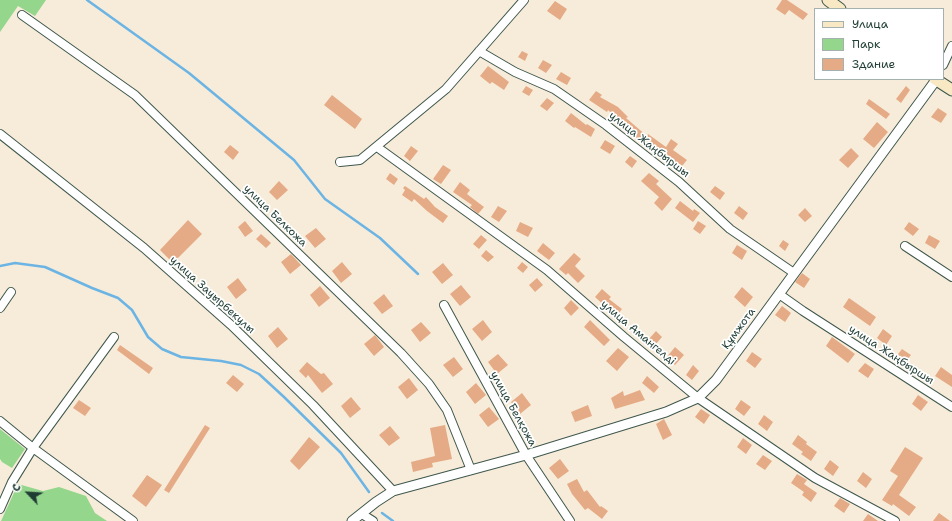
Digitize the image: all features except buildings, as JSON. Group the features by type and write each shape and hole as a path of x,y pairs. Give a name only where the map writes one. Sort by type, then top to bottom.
{"main road":[{"path":"828,0 839,8"},
{"path":"937,80 952,90"}],"street":[{"path":"340,162 360,160 446,89 524,0"},
{"name":"улица Белкожа","path":"22,15 135,95 401,353 429,384 447,410 471,470"},
{"path":"944,63 952,46"},
{"name":"улица Жаңбыршы","path":"479,51 515,72 554,89 606,125 679,182 730,229 794,273"},
{"name":"Құмжота","path":"352,521 393,491 526,455 666,412 698,398 716,380 780,294 934,80"},
{"name":"улица Зауырбекулы","path":"0,134 144,248 231,325 313,405 393,491"},
{"name":"улица Амангелді","path":"377,147 547,270 624,337 698,398 815,478 895,521"},
{"path":"905,246 952,277"},
{"path":"0,308 11,292"},
{"name":"улица Жаңбыршы","path":"780,294 804,312 952,407"},
{"name":"улица Белқожа","path":"444,305 526,455 570,521"},
{"path":"0,509 12,482 33,448 114,336"},
{"path":"0,421 33,448 133,521"},
{"path":"362,514 373,521"}],"green space":[{"path":"0,0 46,0 35,16 18,6 0,32"},
{"path":"0,429 25,449 12,468 0,459"},
{"path":"18,484 43,491 59,487 86,496 95,513 107,521 1,521"}],"waterway":[{"path":"87,0 189,73 294,160 325,199 380,238 418,274"},
{"path":"0,266 15,263 45,267 118,298 132,310 148,337 162,349 181,357 221,361 241,365 259,374 341,453 369,492"},
{"path":"382,513 393,521"}]}
